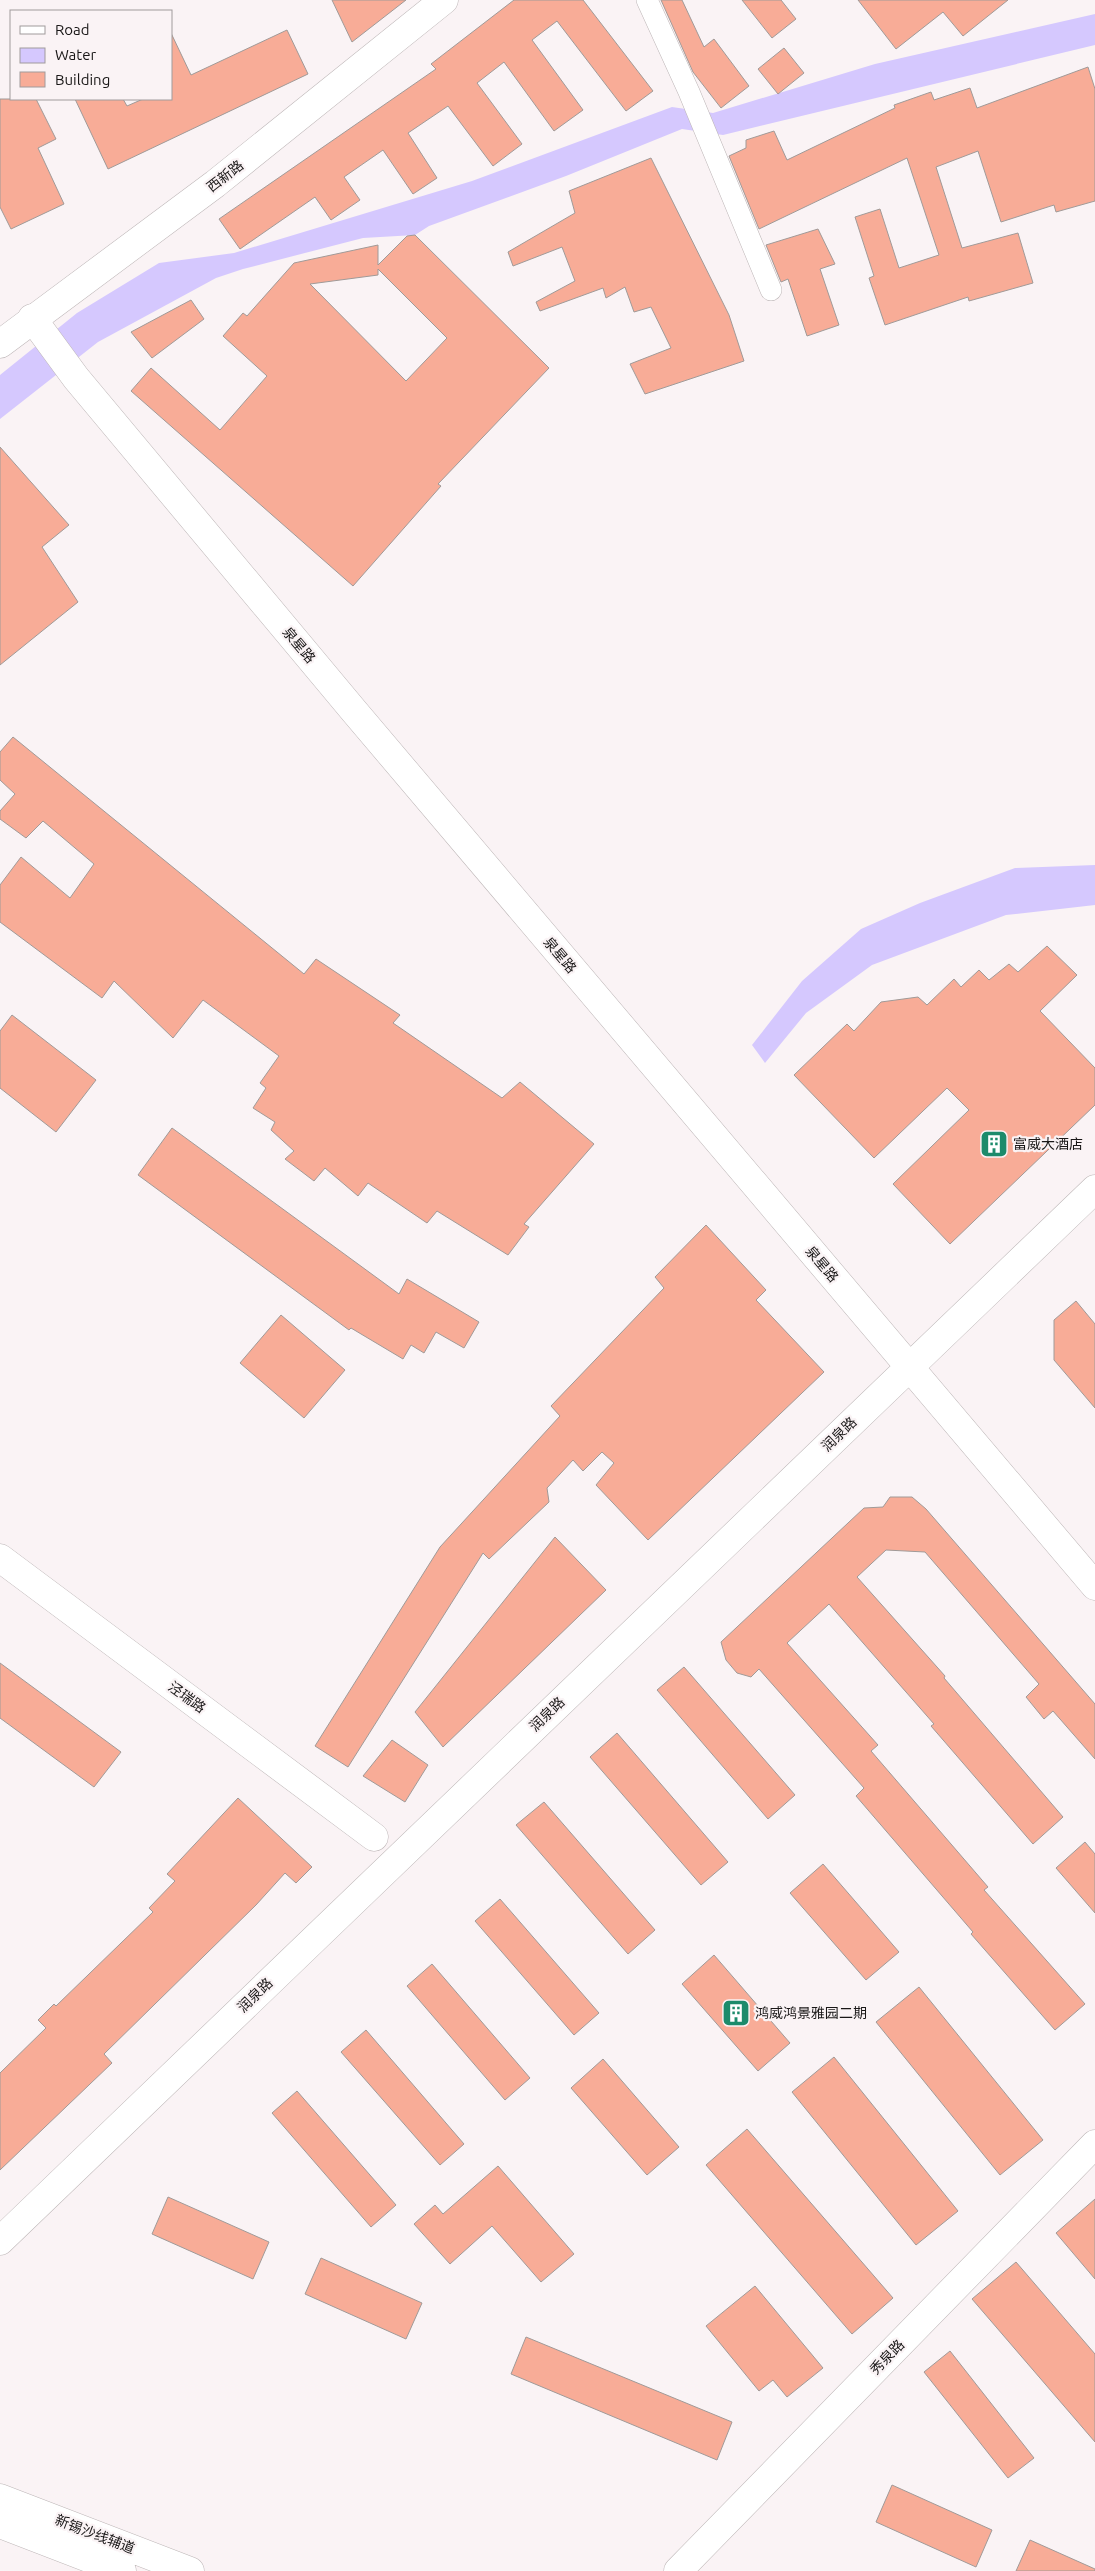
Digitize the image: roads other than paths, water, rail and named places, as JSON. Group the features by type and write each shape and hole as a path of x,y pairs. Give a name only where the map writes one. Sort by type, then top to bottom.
{"street":[{"name":"西新路","path":"0,344 36,325 444,0"},
{"path":"647,0 689,92 771,290"},
{"name":"泉星路","path":"36,325 76,378 348,703 1095,1586"},
{"name":"润泉路","path":"0,2241 1095,1189"},
{"name":"泾瑞路","path":"0,1558 374,1837"},
{"name":"秀泉路","path":"678,2571 1095,2144"},
{"name":"新锡沙线辅道","path":"0,2498 190,2571"},
{"name":"新锡沙线辅道","path":"0,2524 122,2571"}],"water":[{"path":"1095,14 1095,45 723,135 682,129 566,176 429,226 415,235 363,238 243,269 216,278 98,342 0,419 0,375 77,313 159,263 234,253 472,181 672,107 713,113 875,64"},
{"path":"1095,865 1095,905 1006,915 872,965 806,1013 765,1063 752,1045 802,981 861,929 920,903 1015,868"}],"place":[{"name":"富威大酒店","path":"994,1144"},
{"name":"鸿威鸿景雅园二期","path":"736,2013"}]}
